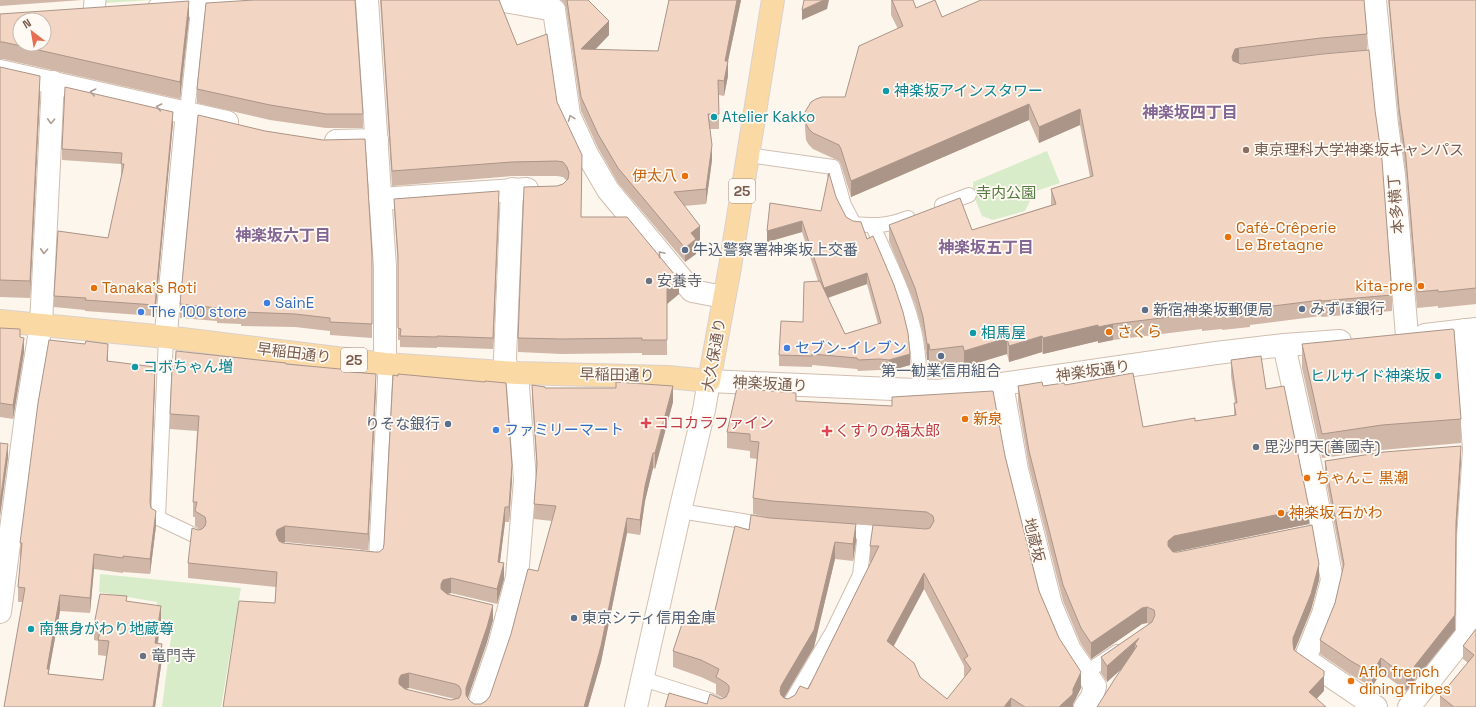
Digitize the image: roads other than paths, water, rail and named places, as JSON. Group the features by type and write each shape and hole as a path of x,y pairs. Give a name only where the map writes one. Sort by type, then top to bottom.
{"main road":[{"name":"大久保通り","path":"709,381 730,267 773,0"},
{"name":"早稲田通り","path":"0,321 166,336 385,364 511,372 668,376 709,381"}],"street":[{"path":"139,9 198,3 270,0"},
{"path":"367,0 385,267 385,364"},
{"path":"499,0 560,5 570,115 587,154 608,190 692,291 724,297"},
{"name":"本多横丁","path":"1375,0 1373,57 1394,175 1407,336"},
{"path":"71,14 95,6 116,11"},
{"path":"0,71 246,127"},
{"path":"0,612 3,571 41,325 53,82"},
{"path":"166,336 187,113"},
{"path":"318,140 325,142 376,140"},
{"path":"380,199 512,189 549,188"},
{"path":"478,707 500,646 500,613 517,577 525,480 511,372 505,358 512,189"},
{"path":"1384,338 1470,330 1467,451 1471,630 1409,707"},
{"name":"神楽坂通り","path":"709,381 937,391 1002,384 1216,353 1284,345 1361,340"},
{"path":"1284,345 1318,467 1315,532 1332,580 1324,614 1305,659 1376,707"},
{"name":"大久保通り","path":"636,707 704,410 709,381"},
{"name":"地蔵坂","path":"1002,384 1017,470 1051,605 1070,650 1090,679"},
{"path":"1085,707 1092,697 1090,679"}],"lane":[{"path":"187,113 198,3"},
{"path":"748,155 833,167 844,205 854,224 873,226 891,224 969,195"},
{"path":"873,226 906,304 915,334 921,390"},
{"path":"166,336 158,518 198,537"},
{"path":"353,556 376,559 385,364"},
{"path":"680,511 778,526"},
{"path":"825,530 903,535"},
{"path":"788,707 832,631 860,575 865,533"},
{"path":"1090,679 1128,644"},
{"path":"643,679 709,700 721,707"}],"place":[{"name":"神楽坂アインスタワー","path":"886,91"},
{"name":"Atelier Kakko","path":"714,117"},
{"name":"東京理科大学神楽坂キャンパス","path":"1246,150"},
{"name":"伊太八","path":"685,176"},
{"name":"Café-Crêperie Le Bretagne","path":"1228,237"},
{"name":"牛込警察署神楽坂上交番","path":"685,250"},
{"name":"安養寺","path":"649,281"},
{"name":"kita-pre","path":"1421,286"},
{"name":"Tanaka's Roti","path":"94,288"},
{"name":"SainE","path":"267,303"},
{"name":"みずほ銀行","path":"1302,309"},
{"name":"新宿神楽坂郵便局","path":"1145,310"},
{"name":"The 100 store","path":"141,312"},
{"name":"さくら","path":"1109,332"},
{"name":"相馬屋","path":"973,333"},
{"name":"セブン-イレブン","path":"787,348"},
{"name":"第一勧業信用組合","path":"941,356"},
{"name":"コボちゃん増","path":"135,367"},
{"name":"ヒルサイド神楽坂","path":"1438,376"},
{"name":"新泉","path":"965,419"},
{"name":"ココカラファイン","path":"646,423"},
{"name":"りそな銀行","path":"448,424"},
{"name":"ファミリーマート","path":"496,430"},
{"name":"くすりの福太郎","path":"827,431"},
{"name":"毘沙門天(善國寺)","path":"1256,447"},
{"name":"ちゃんこ 黒潮","path":"1307,478"},
{"name":"神楽坂 石かわ","path":"1281,513"},
{"name":"東京シティ信用金庫","path":"574,618"},
{"name":"南無身がわり地蔵尊","path":"31,629"},
{"name":"竜門寺","path":"143,656"},
{"name":"Aflo french dining Tribes","path":"1351,681"}],"district":[{"name":"神楽坂四丁目","path":"1190,112"},
{"name":"神楽坂六丁目","path":"283,235"},
{"name":"神楽坂五丁目","path":"986,247"}],"park label":[{"name":"寺内公園","path":"1006,193"}]}
